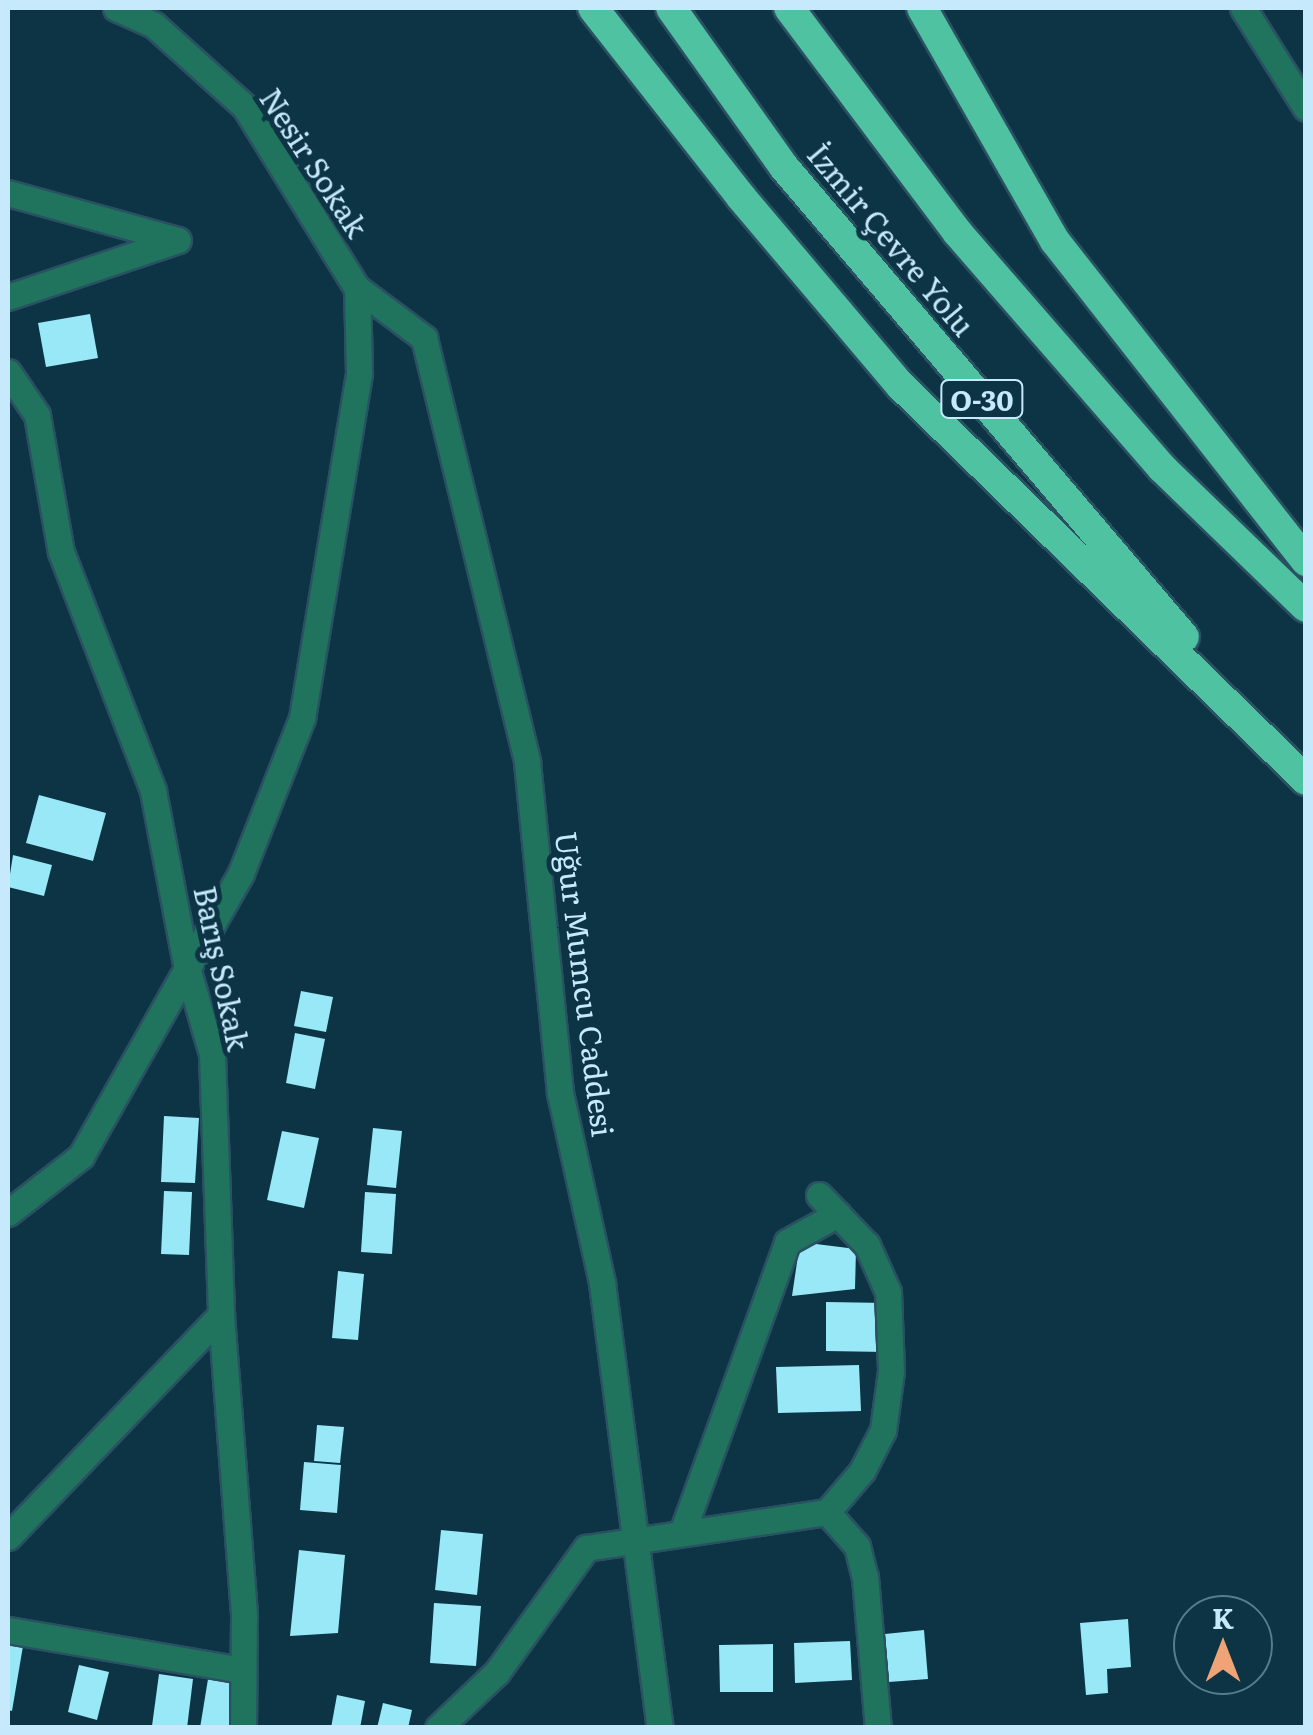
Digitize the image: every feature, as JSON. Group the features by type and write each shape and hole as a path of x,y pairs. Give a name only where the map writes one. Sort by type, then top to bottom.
{"highway":[{"path":"593,8 741,197 901,386 1306,780"},
{"name":"İzmir Çevre Yolu","path":"671,8 784,167 1306,780"},
{"name":"İzmir Çevre Yolu","path":"789,8 957,232 1162,468 1306,607"},
{"path":"922,8 1055,241 1306,562"}],"street":[{"name":"Nesir Sokak","path":"116,8 154,25 244,106 357,288"},
{"path":"1243,8 1306,108"},
{"path":"8,193 178,240 8,298"},
{"path":"8,1213 82,1156 186,964 241,873 302,718 359,372 357,288"},
{"name":"Uğur Mumcu Caddesi","path":"357,288 424,338 527,762 560,1093 602,1283 640,1539 660,1728"},
{"name":"Barış Sokak","path":"8,372 36,415 61,552 154,790 186,964 212,1054 221,1315 243,1670 243,1728"},
{"path":"438,1728 497,1672 586,1548 683,1530 827,1512 862,1472 883,1430 891,1371 888,1292 868,1245 819,1196"},
{"path":"683,1530 787,1242 838,1214"},
{"path":"8,1536 221,1315"},
{"path":"827,1512 857,1546 865,1577 878,1728"},
{"path":"8,1630 243,1670"}],"building":[{"path":"90,314 98,358 46,367 38,323"},
{"path":"39,795 106,813 93,861 26,843"},
{"path":"13,855 52,865 44,896 8,887"},
{"path":"301,991 333,997 326,1032 294,1026"},
{"path":"295,1033 325,1039 315,1089 286,1083"},
{"path":"164,1116 199,1118 195,1183 161,1182"},
{"path":"373,1128 402,1131 396,1188 367,1185"},
{"path":"282,1131 319,1138 304,1208 267,1200"},
{"path":"164,1191 192,1192 189,1255 161,1254"},
{"path":"365,1192 396,1194 392,1254 361,1252"},
{"path":"800,1242 856,1249 855,1289 792,1296"},
{"path":"338,1271 364,1274 358,1340 332,1338"},
{"path":"826,1302 887,1303 886,1352 826,1351"},
{"path":"859,1365 861,1411 778,1413 776,1367"},
{"path":"317,1425 344,1427 340,1463 314,1461"},
{"path":"304,1462 341,1465 337,1513 300,1510"},
{"path":"441,1530 483,1534 477,1595 435,1590"},
{"path":"299,1550 345,1555 338,1633 290,1636"},
{"path":"434,1603 481,1606 476,1666 430,1663"},
{"path":"1128,1619 1131,1667 1107,1669 1108,1693 1086,1695 1080,1623"},
{"path":"924,1630 928,1679 889,1682 885,1634"},
{"path":"8,1637 24,1640 12,1711 8,1710"},
{"path":"850,1641 852,1680 795,1683 794,1643"},
{"path":"773,1644 773,1692 720,1692 719,1645"},
{"path":"79,1665 109,1672 97,1720 68,1712"},
{"path":"209,1673 243,1678 235,1728 200,1728"},
{"path":"159,1674 193,1679 187,1728 152,1726"},
{"path":"337,1695 365,1701 360,1728 331,1728"},
{"path":"383,1703 412,1710 408,1728 377,1728"}]}
